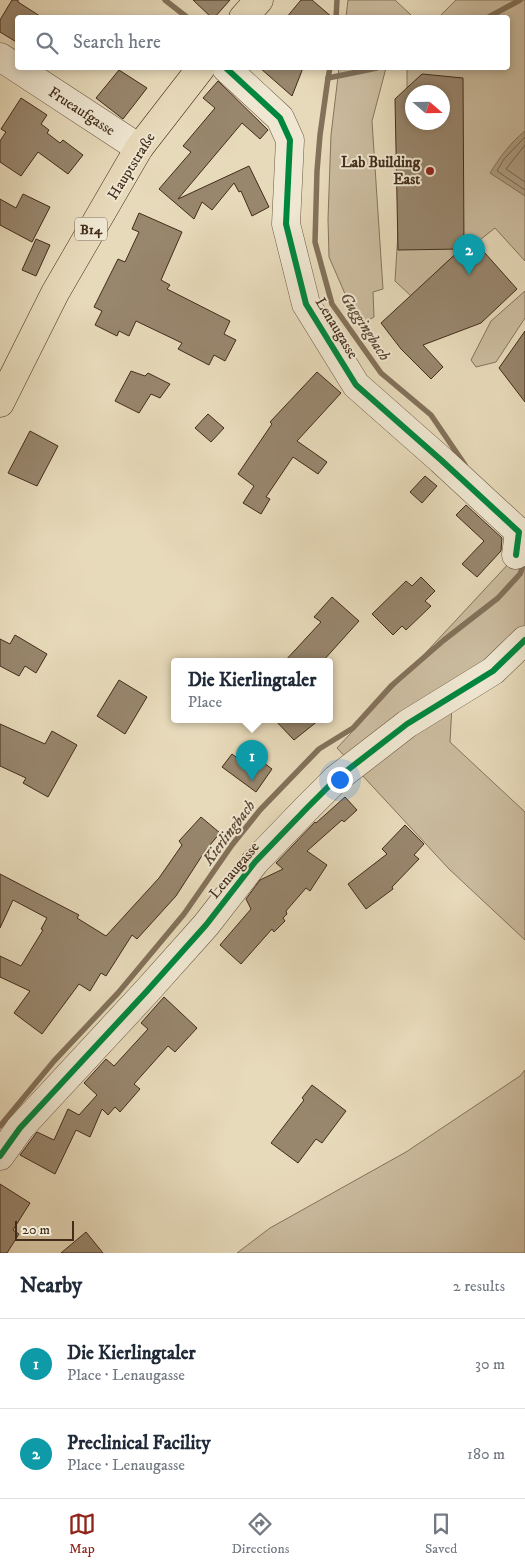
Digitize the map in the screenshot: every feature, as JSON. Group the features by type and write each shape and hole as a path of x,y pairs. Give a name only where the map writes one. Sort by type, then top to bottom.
{"main road":[{"path":"246,15 259,0"},
{"name":"Hauptstraße","path":"0,403 55,293 139,148 199,70"}],"street":[{"name":"Frueaufgasse","path":"0,57 15,67"},
{"name":"Frueaufgasse","path":"20,70 139,148"},
{"name":"Lenaugasse","path":"228,70 280,118 290,140 286,224 306,304 356,385 519,532 516,555"},
{"name":"Lenaugasse","path":"0,1156 20,1128 206,925 255,862 336,779 407,724 493,671 525,640"}],"shaded area":[{"path":"348,0 395,0 411,15 346,15"},
{"path":"456,0 525,0 525,261 495,228 476,243 452,257 411,296 395,281 405,120 405,130 450,130 450,85 407,85 407,70 510,70 510,15 441,15"},
{"path":"339,70 385,70 372,121 383,289 373,292 374,317 359,326 329,257 328,219 331,135"},
{"path":"525,291 525,318 496,362 476,367 471,360 491,321"},
{"path":"525,546 525,626 452,705 450,742 525,812 525,940 449,869 337,748"},
{"path":"525,1070 525,1253 237,1253 270,1228 406,1152 520,1076"}],"water":[{"path":"525,131 525,196 490,173 506,150"}],"building":[{"path":"12,0 18,0 18,2 38,15 15,15 15,41 0,32 0,20"},
{"path":"193,0 230,0 217,15 209,15"},
{"path":"301,0 312,0 330,15 288,15"},
{"path":"119,70 147,88 123,119 96,98"},
{"path":"262,70 302,70 292,96"},
{"path":"422,74 463,78 464,250 476,243 517,289 481,323 423,345 443,367 431,379 401,349 381,323 461,249 398,250 395,99 405,90 405,130 450,130 450,85 410,85"},
{"path":"218,81 268,130 260,139 242,123 178,199 249,166 269,207 252,216 241,191 239,192 234,183 212,210 202,202 194,219 159,189 191,152 183,146 215,108 203,98"},
{"path":"21,98 47,115 41,124 49,130 47,133 60,143 63,140 83,155 68,174 38,152 21,176 0,162 0,141 6,132 1,129"},
{"path":"23,194 50,207 32,242 0,225 0,199 16,208"},
{"path":"139,213 182,232 161,280 170,285 167,289 230,321 224,334 236,340 225,361 214,355 209,365 178,349 182,343 136,321 129,336 119,331 117,336 95,325 102,311 94,307 118,259 125,262 139,232 132,229"},
{"path":"36,239 50,245 36,276 22,270"},
{"path":"525,331 525,402 499,368"},
{"path":"131,371 145,376 148,373 170,384 160,398 151,394 139,413 115,401"},
{"path":"317,372 341,393 297,441 327,462 318,474 293,457 266,497 270,499 261,514 243,503 254,486 238,474 272,424 270,422"},
{"path":"208,414 224,428 211,442 195,428"},
{"path":"30,431 58,446 37,486 8,473"},
{"path":"425,476 437,486 422,503 410,492"},
{"path":"466,505 502,538 501,551 477,577 462,564 484,541 456,515"},
{"path":"421,577 435,591 425,601 431,606 406,630 402,626 393,635 372,614 406,581 412,586"},
{"path":"332,597 359,621 326,658 288,658 321,622 314,617"},
{"path":"15,635 47,654 36,673 25,666 19,676 0,666 0,639 10,644"},
{"path":"119,680 147,697 125,734 97,716"},
{"path":"278,723 315,723 294,740"},
{"path":"0,724 45,744 52,731 77,745 48,797 23,783 26,778 0,766"},
{"path":"248,751 272,769 256,792 222,767 232,754 241,761"},
{"path":"345,797 357,810 344,822 342,820 307,851 327,865 310,891 306,888 286,911 287,914 283,918 285,921 274,932 272,929 241,964 220,945 251,909 246,899 260,880 283,869 276,863 315,822"},
{"path":"201,817 220,833 205,851 176,896 137,939 132,935 106,976 101,973 90,991 79,984 42,1034 14,1013 30,991 0,977 0,956 21,966 43,930 41,929 47,918 13,900 0,928 0,874 79,915 77,918 106,936 159,878 182,845 179,841"},
{"path":"405,825 424,844 414,855 419,859 392,887 393,889 366,909 348,884 387,854 382,849"},
{"path":"164,997 197,1028 175,1052 168,1046 134,1084 140,1089 120,1112 115,1107 108,1115 102,1109 90,1137 76,1130 55,1174 20,1155 37,1132 54,1140 68,1109 79,1115 97,1095 84,1083 106,1059 114,1066 148,1029 141,1023"},
{"path":"312,1085 346,1111 322,1143 316,1139 298,1163 271,1143 304,1100 302,1098"},
{"path":"0,1184 30,1203 13,1230 19,1234 7,1253 0,1253"},
{"path":"86,1232 103,1253 61,1253"}],"waterway":[{"path":"165,0 184,15"},
{"path":"336,15 337,0"},
{"name":"Guggingbach","path":"492,15 520,0"},
{"path":"328,78 330,70"},
{"name":"Guggingbach","path":"367,70 328,78 317,171 315,242 332,304 381,373 431,415 465,465"},
{"name":"Kierlingbach","path":"0,1126 54,1061 118,993 184,914 232,845 260,810 319,749 353,728 391,686 444,640 498,598 520,574 525,561"}],"cycle path":[{"path":"228,70 280,118 290,140 286,224 306,304 356,385 519,532 516,555"},
{"path":"0,1156 20,1128 206,925 255,862 336,779 407,724 493,671 525,640"}],"place":[{"name":"Lab Building East","path":"430,171"},
{"name":"Preclinical Facility","path":"469,275"},
{"name":"Die Kierlingtaler","path":"252,781"}]}
